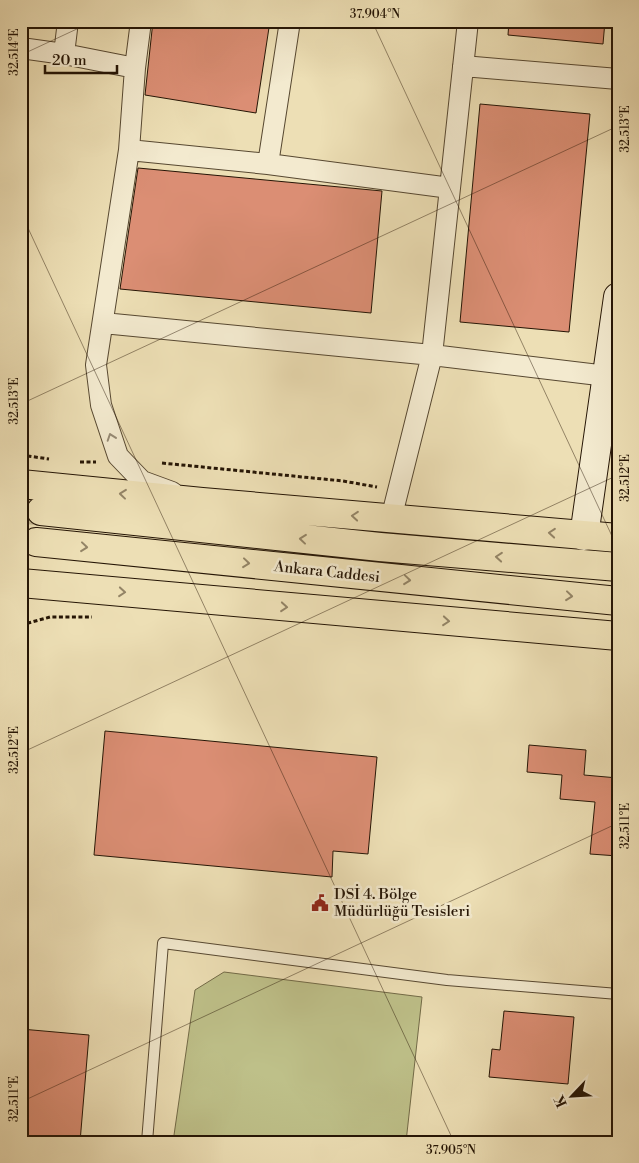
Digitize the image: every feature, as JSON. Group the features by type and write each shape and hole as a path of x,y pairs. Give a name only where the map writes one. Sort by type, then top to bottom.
{"main road":[{"path":"21,484 202,502 618,538"},
{"name":"Ankara Caddesi","path":"41,511 380,547 618,567"},
{"name":"Ankara Caddesi","path":"36,542 618,601"},
{"path":"21,583 618,636"},
{"path":"21,604 51,596 93,590"}],"street":[{"path":"64,54 68,21"},
{"path":"142,21 135,68 129,150 96,365 101,405 118,456 142,481 202,502"},
{"path":"268,164 290,21"},
{"path":"391,519 432,355 468,21"},
{"path":"21,48 64,54 135,68"},
{"path":"463,66 618,79"},
{"path":"129,150 268,164 450,188"},
{"path":"584,536 618,297"},
{"path":"102,323 432,355 607,376"}],"lane":[{"path":"147,1142 163,942 447,980 618,994"}],"path":[{"path":"21,455 49,459"},
{"path":"77,462 144,462 343,481 398,492"}],"green space":[{"path":"224,972 422,997 406,1142 173,1142 195,990"}],"building":[{"path":"153,21 270,21 256,113 145,95"},
{"path":"509,21 605,21 603,44 508,35"},
{"path":"480,104 590,114 569,332 460,322"},
{"path":"138,168 382,191 371,313 120,289"},
{"path":"105,731 377,757 368,854 333,851 332,877 94,855"},
{"path":"529,745 586,750 584,775 618,778 618,856 590,854 595,802 560,799 562,775 527,772"},
{"path":"504,1011 574,1017 568,1084 489,1077 492,1049 500,1050"},
{"path":"21,1029 89,1035 80,1142 21,1142"}],"tunnel":[{"path":"21,510 41,511"}],"place":[{"name":"DSİ 4. Bölge Müdürlüğü Tesisleri","path":"320,903"}]}
